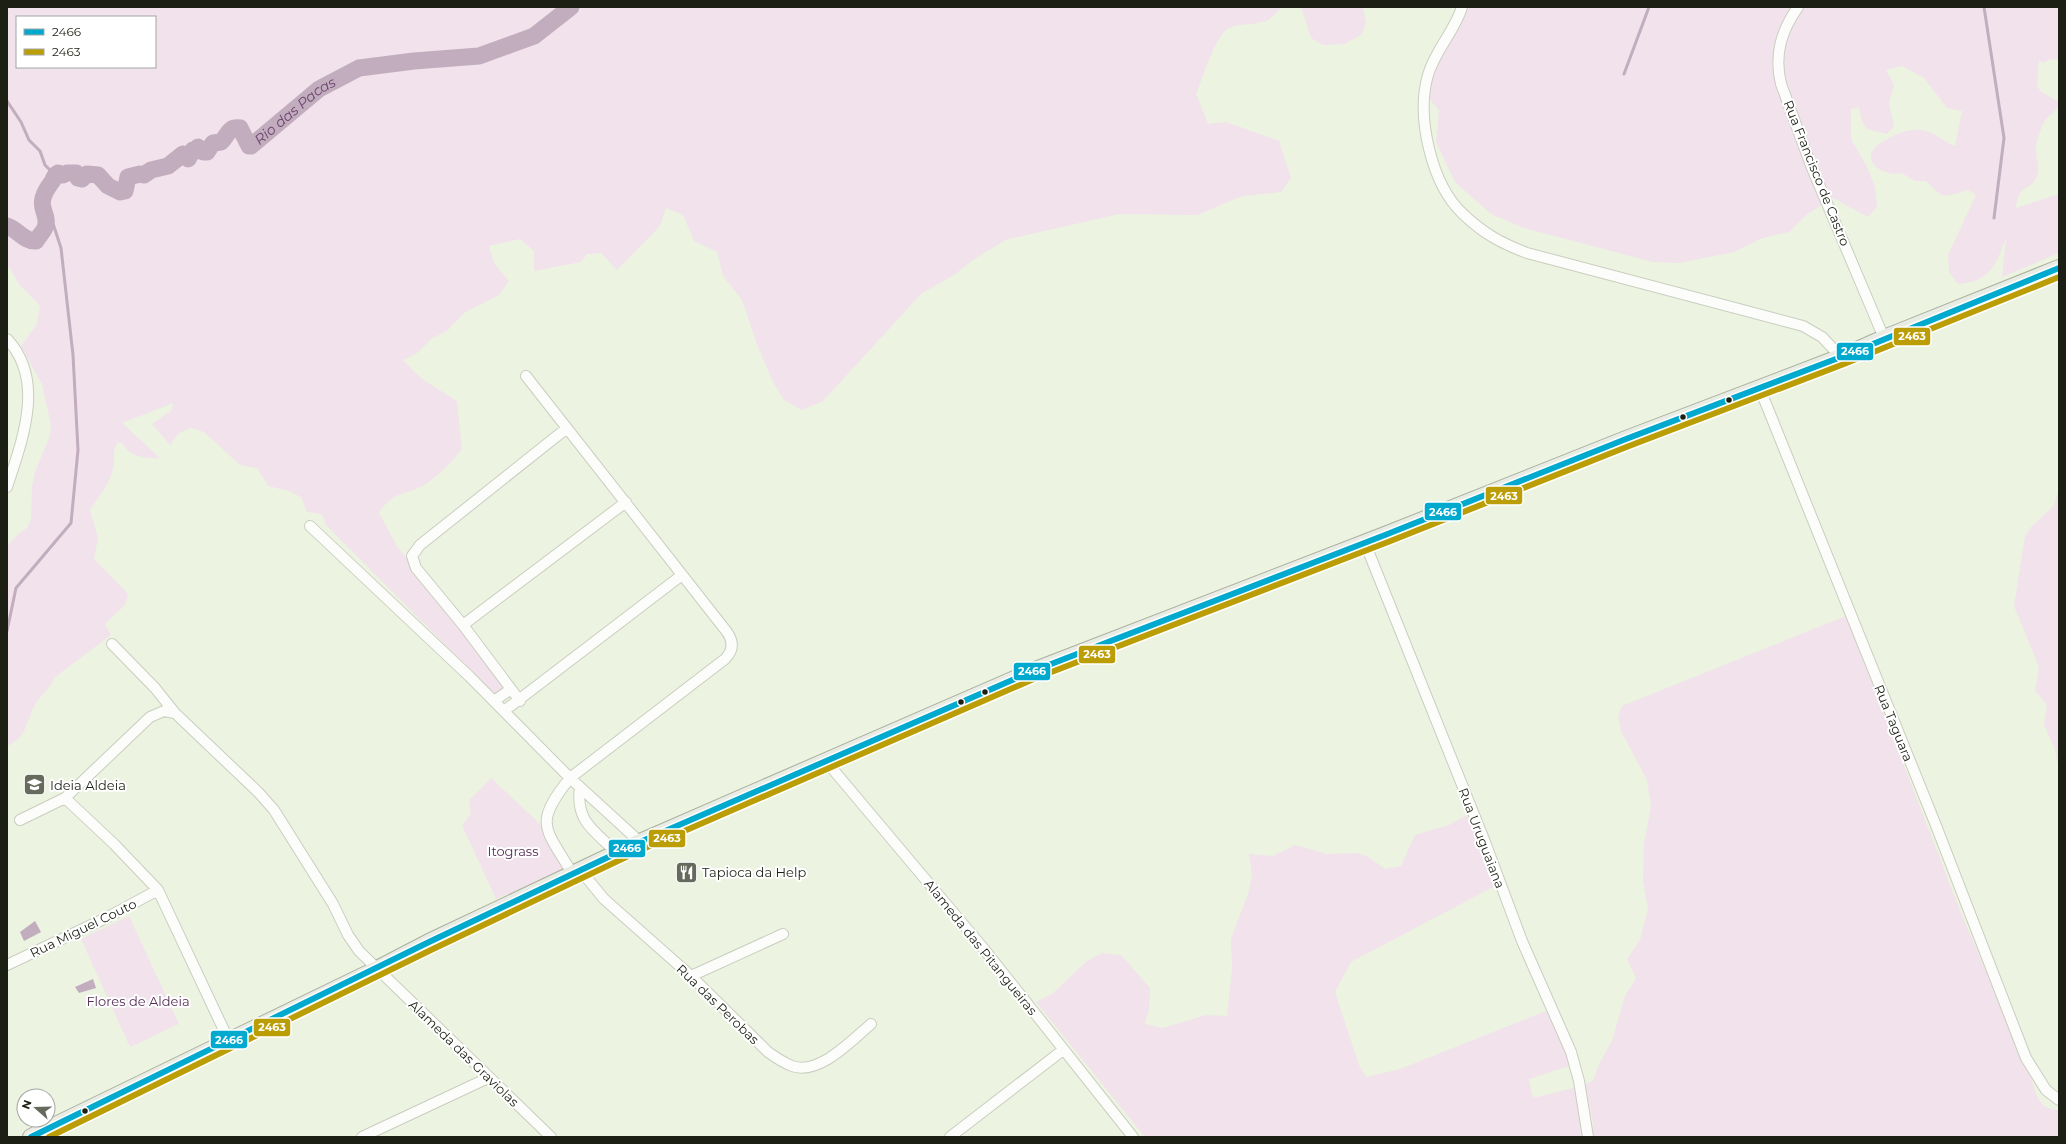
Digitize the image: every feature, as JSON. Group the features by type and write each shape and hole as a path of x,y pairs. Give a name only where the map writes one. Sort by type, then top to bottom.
{"main road":[{"path":"31,1137 414,950 640,842 825,760 1033,671 1365,543 1619,442 1760,389 2059,268"}],"street":[{"path":"1462,7 1435,56 1428,75 1424,106 1424,120 1429,149 1436,171 1448,196 1462,213 1499,242 1527,253 1803,326 1822,337 1841,357"},
{"name":"Rua Francisco de Castro","path":"1798,7 1787,25 1778,51 1778,72 1781,84 1812,168 1884,338"},
{"path":"7,339 22,363 28,387 29,406 20,444 7,487"},
{"name":"Rua das Perobas","path":"526,376 730,636 732,647 729,655 570,778 551,803 545,818 548,832 577,873 604,900 691,976 768,1052 792,1066 813,1068 871,1024"},
{"name":"Rua Taguara","path":"1760,389 1940,838 2026,1058 2046,1090 2059,1100"},
{"path":"520,701 463,625 416,568 413,562 414,552 420,545 567,428"},
{"path":"463,625 626,502"},
{"path":"310,526 494,701 570,778 640,842"},
{"name":"Rua Uruguaiana","path":"1365,543 1403,632 1522,941 1571,1052 1579,1081 1588,1137"},
{"path":"504,711 520,701 682,575"},
{"name":"Alameda das Graviolas","path":"112,644 155,688 175,713 259,793 274,810 329,897 353,943 377,969 488,1078 551,1137"},
{"path":"494,701 511,689"},
{"path":"20,820 65,798 143,722 156,713 169,711 175,713"},
{"name":"Alameda das Pitangueiras","path":"825,760 974,938 1133,1137"},
{"path":"580,787 578,798 580,814 592,829 617,853"},
{"path":"65,798 114,844 158,890 229,1041"},
{"name":"Rua Miguel Couto","path":"7,965 106,918 158,890"},
{"path":"691,976 783,934"},
{"path":"950,1137 1063,1050"},
{"path":"362,1137 488,1078"}],"green space":[{"path":"7,7 1282,7 1266,21 1234,26 1224,32 1214,48 1196,94 1208,124 1226,122 1279,141 1291,178 1281,192 1242,196 1197,215 1119,214 1005,240 973,260 954,275 921,294 823,401 802,410 784,400 772,380 756,342 742,300 723,276 717,252 694,241 683,215 666,208 660,226 617,270 601,253 587,254 581,262 534,271 534,251 520,239 489,246 494,263 509,281 499,295 465,312 447,331 432,338 417,353 403,360 422,379 457,401 462,449 445,468 426,484 419,488 395,496 379,513 397,546 504,685 503,689 497,693 493,693 326,525 322,514 307,512 301,497 289,491 268,486 257,468 240,465 204,432 191,428 179,433 170,445 152,424 172,410 173,403 122,423 160,458 138,456 125,448 122,443 118,442 114,452 114,465 109,481 90,510 98,538 94,559 128,594 125,605 105,624 111,635 55,677 51,685 35,705 23,733 19,738 7,746 7,546 18,534 27,528 31,519 32,486 35,472 49,438 51,425 42,384 21,346 37,324 40,306 19,284 10,268 7,269"},
{"path":"1301,7 1363,7 1366,23 1361,35 1344,44 1323,45 1311,38"},
{"path":"1468,7 2059,7 2059,59 2048,60 2043,63 2039,60 2037,85 2040,91 2059,102 2056,110 2048,116 2040,131 2036,146 2038,173 2036,178 2019,195 2016,208 2059,194 2059,253 2002,277 2006,238 1995,264 1985,276 1969,282 1958,284 1949,272 1948,255 1976,195 1968,190 1949,195 1941,194 1926,181 1915,181 1902,173 1896,174 1883,171 1873,163 1871,158 1872,152 1876,146 1895,135 1909,130 1923,130 1930,132 1955,146 1962,111 1947,108 1924,78 1902,66 1886,70 1894,85 1889,103 1894,126 1887,134 1867,129 1862,121 1859,108 1851,109 1851,139 1867,167 1875,187 1877,207 1868,217 1833,198 1806,215 1789,232 1763,238 1734,252 1679,263 1653,262 1524,228 1491,214 1455,182 1436,142 1439,110 1432,103 1429,89 1443,52"},
{"path":"2059,488 2059,770 2055,750 2044,724 2047,705 2035,691 2039,667 2014,606 2025,536 2031,527 2054,506"},
{"path":"1846,616 1961,913 2031,1077 2039,1100 2046,1107 2059,1110 2059,1137 1592,1137 1593,1122 1585,1084 1593,1081 1600,1062 1612,1041 1625,996 1636,978 1627,959 1640,940 1648,909 1643,882 1644,843 1651,806 1647,780 1621,731 1618,717 1622,706"},
{"name":"Itograss","path":"491,778 540,824 564,870 496,899 462,825 471,814 469,800"},
{"path":"1467,815 1495,886 1351,962 1335,992 1359,1065 1366,1077 1400,1069 1546,1011 1566,1046 1569,1066 1529,1079 1533,1098 1577,1087 1584,1137 1145,1137 1036,1002 1052,994 1087,961 1102,953 1121,955 1150,988 1149,1009 1145,1024 1163,1028 1206,1015 1227,1016 1232,968 1231,939 1248,894 1252,875 1249,854 1273,856 1295,845 1327,854 1358,853 1370,858 1385,869 1401,866 1415,835 1449,825"},
{"name":"Flores de Aldeia","path":"129,916 179,1024 130,1047 81,939"}],"shaded area":[{"path":"35,921 41,932 24,941 20,932"},
{"path":"93,979 96,988 79,993 75,987"}],"waterway":[{"name":"Rio das Pacas","path":"7,226 28,240 36,241 45,229 46,217 42,204 43,199 54,177 58,173 63,175 67,173 76,173 78,178 82,179 87,174 98,175 108,186 120,192 125,191 128,177 140,174 144,175 151,170 168,166 183,154 188,159 193,150 196,151 198,147 203,152 207,152 213,143 221,142 233,128 240,128 249,146 251,146 319,89 359,68 414,61 479,56 534,36 571,7"},
{"path":"1624,74 1649,7"},
{"path":"1984,7 2004,138 1994,218"},
{"path":"7,101 21,122 29,140 40,151 45,165 55,175"},
{"path":"7,631 16,588 71,523 78,450 73,355 61,248 44,196"}],"transit line":[{"name":"2466","path":"31,1137 429,942 640,842 1033,671 1385,535 1626,439 1841,357 2059,268"},
{"name":"2463","path":"49,1137 433,949 643,849 1036,678 1388,542 1629,446 1844,364 2059,277"}],"place":[{"name":"Ideia Aldeia","path":"35,785"},
{"name":"Tapioca da Help","path":"686,872"}]}
